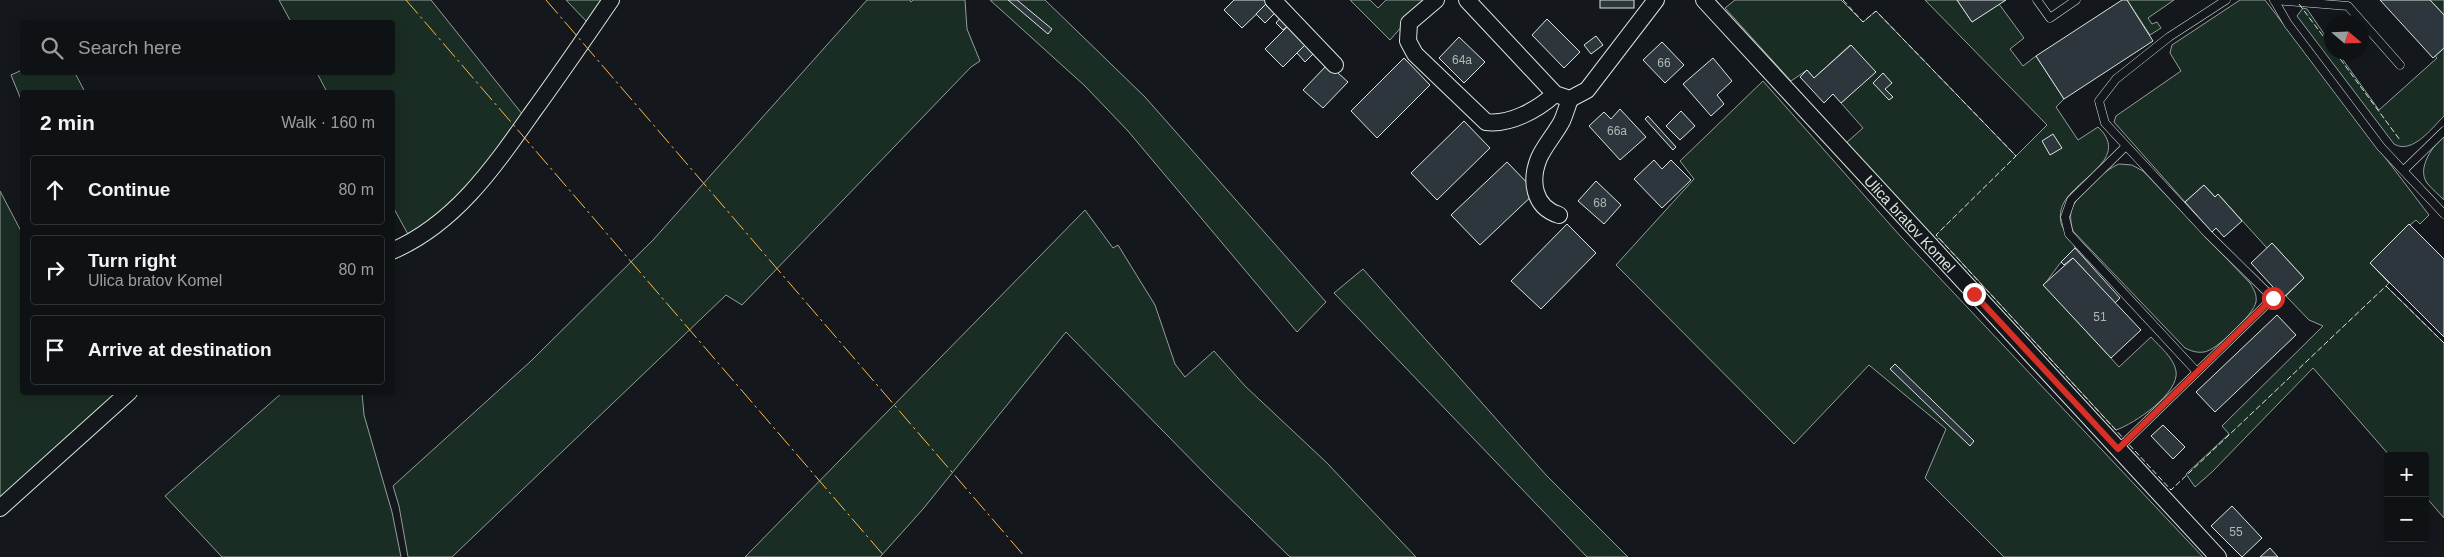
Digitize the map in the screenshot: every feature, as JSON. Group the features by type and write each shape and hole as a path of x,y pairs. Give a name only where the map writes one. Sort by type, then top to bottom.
{"street":[{"path":"395,249 432,230 462,203 491,172 611,0"},
{"path":"1273,0 1335,65"},
{"path":"1436,0 1409,23 1408,42 1415,54 1486,122 1497,123 1522,115 1563,97 1587,90 1656,0"},
{"path":"1467,0 1563,97 1561,122 1539,158 1535,180 1538,202 1548,212 1559,215"},
{"name":"Ulica bratov Komel","path":"1704,0 2218,557"},
{"path":"0,508 126,395"}],"lane":[{"path":"2037,0 2050,18 2076,0"},
{"path":"2118,449 2273,298 2208,234 2105,123 2099,101 2116,79 2170,37 2226,0"},
{"path":"2274,0 2348,6 2400,65"},
{"path":"2274,0 2288,24 2381,147 2444,214"},
{"path":"2404,170 2444,131"},
{"path":"2126,146 2071,200 2064,216 2070,234 2197,372"}],"green space":[{"path":"279,0 431,0 523,115 485,166 458,196 427,224 409,236 395,211 395,90 326,90 318,75 395,75 395,20 290,20"},
{"path":"566,0 603,0 587,22"},
{"path":"867,0 910,0 911,2 913,0 965,0 967,29 980,61 971,67 742,305 726,295 452,557 408,557 399,506 393,486 531,361 653,240"},
{"path":"990,0 1045,0 1145,97 1326,302 1297,332 1128,131 1085,86"},
{"path":"1350,0 1370,0 1378,8 1386,0 1425,0 1390,40"},
{"path":"1735,0 1841,0 1863,22 1876,11 2016,156 2047,125 1925,0 1957,0 1972,22 1999,4 2024,38 2010,49 2023,66 2036,56 2064,99 2056,107 2078,140 2098,127 2107,139 2108,150 2104,161 2074,190 2061,210 2061,223 2075,248 2061,262 2044,285 2119,367 2151,337 2175,366 2175,380 2164,398 2134,421 2116,430 1939,238 1936,240 1846,143 1863,128 1841,103 1875,72 1850,45 1814,78 1807,70 1791,81 1725,8"},
{"path":"2127,0 2174,0 2148,18 2152,24 2157,22 2161,28 2150,35"},
{"path":"2240,0 2265,0 2429,215 2420,224 2416,220 2409,224 2370,263 2389,283 2386,286 2444,343 2444,518 2429,501 2429,452 2386,452 2313,368 2212,472 2195,487 2186,474 2229,434 2222,426 2323,326 2309,320 2286,296 2304,278 2272,243 2267,248 2218,194 2215,197 2204,185 2185,202 2114,122 2116,116 2181,71 2170,53 2172,45"},
{"path":"2430,0 2444,0 2444,15"},
{"path":"2303,8 2307,9 2324,34 2324,52 2297,16"},
{"path":"2444,48 2444,116 2428,133 2415,143 2408,146 2394,144 2330,60 2343,60 2379,110 2437,58 2435,56"},
{"path":"20,71 20,75 76,75 84,90 20,90 20,97 11,75"},
{"path":"1763,81 1902,238 2203,557 2004,557 1925,478 1946,429 1869,365 1794,444 1616,265 1694,179 1680,161"},
{"path":"2444,134 2444,200 2427,183 2424,177 2424,170 2428,157"},
{"path":"2119,164 2132,165 2143,171 2250,283 2254,290 2256,302 2249,315 2225,339 2210,350 2199,352 2185,348 2073,231 2071,211 2078,198 2098,178"},
{"path":"0,191 20,229 20,395 119,395 0,499"},
{"path":"1085,210 1113,248 1118,245 1155,305 1175,364 1185,377 1214,351 1245,386 1326,462 1416,557 1290,557 1213,482 1066,332 923,509 880,557 745,557"},
{"path":"1363,269 1546,475 1628,557 1587,557 1334,293"},
{"path":"280,395 362,395 364,415 392,512 401,557 222,557 165,496"}],"building":[{"path":"1008,0 1017,0 1052,29 1048,34"},
{"path":"1234,0 1267,0 1269,2 1242,28 1224,10"},
{"path":"1600,0 1634,0 1634,8 1600,8"},
{"path":"1957,0 2006,0 1972,22"},
{"path":"2122,0 2127,0 2153,41 2064,99 2036,56"},
{"path":"2380,0 2430,0 2444,15 2444,48 2433,58"},
{"path":"1266,4 1275,13 1265,23 1256,14"},
{"path":"1281,17 1289,25 1283,30 1276,23"},
{"path":"1547,19 1580,52 1564,68 1532,35"},
{"path":"1291,23 1309,41 1283,67 1265,49"},
{"path":"1596,36 1603,45 1591,54 1584,45"},
{"path":"1459,37 1485,62 1464,83 1439,58"},
{"path":"1662,42 1684,65 1665,83 1643,60"},
{"path":"1306,44 1315,52 1305,62 1297,53"},
{"path":"1851,45 1876,72 1841,103 1833,94 1824,103 1800,77 1807,70 1814,78"},
{"path":"1404,58 1430,85 1377,138 1351,111"},
{"path":"1713,58 1732,81 1717,95 1724,104 1711,116 1683,84"},
{"path":"1328,64 1348,82 1323,108 1303,90"},
{"path":"1883,73 1892,83 1885,89 1893,97 1889,100 1873,83"},
{"path":"1620,109 1646,137 1620,160 1589,126 1604,112 1611,119"},
{"path":"1681,111 1695,126 1680,140 1666,126"},
{"path":"1648,116 1676,147 1673,150 1645,119"},
{"path":"1464,121 1490,148 1437,200 1411,173"},
{"path":"2053,134 2062,148 2050,155 2042,141"},
{"path":"1654,160 1662,169 1671,160 1691,180 1662,208 1634,179"},
{"path":"1507,162 1536,192 1480,245 1451,215"},
{"path":"1596,181 1621,205 1604,224 1578,201"},
{"path":"2204,185 2215,197 2218,194 2242,221 2224,237 2216,228 2212,232 2185,202"},
{"path":"1567,224 1596,253 1541,309 1511,281"},
{"path":"2409,224 2444,259 2444,337 2370,263"},
{"path":"2272,243 2304,278 2283,298 2251,263"},
{"path":"2075,248 2120,298 2115,303 2073,258 2064,265 2061,262"},
{"path":"2073,258 2141,330 2111,358 2043,285"},
{"path":"2277,315 2296,335 2215,412 2196,392"},
{"path":"1895,364 1974,441 1970,446 1890,369"},
{"path":"2163,425 2185,447 2173,459 2151,436"},
{"path":"2232,506 2262,538 2242,557 2211,526"},
{"path":"2270,548 2278,557 2260,557"}],"fence":[{"path":"1843,0 1863,22 1876,11 2016,156 1936,235 2171,490 2386,286 2444,343"},
{"path":"2299,4 2324,37"},
{"path":"2341,60 2400,140"}],"power":[{"path":"406,0 885,557"},
{"path":"546,0 1025,557"}],"route":[{"path":"1974,294 2118,449 2273,298"}]}
